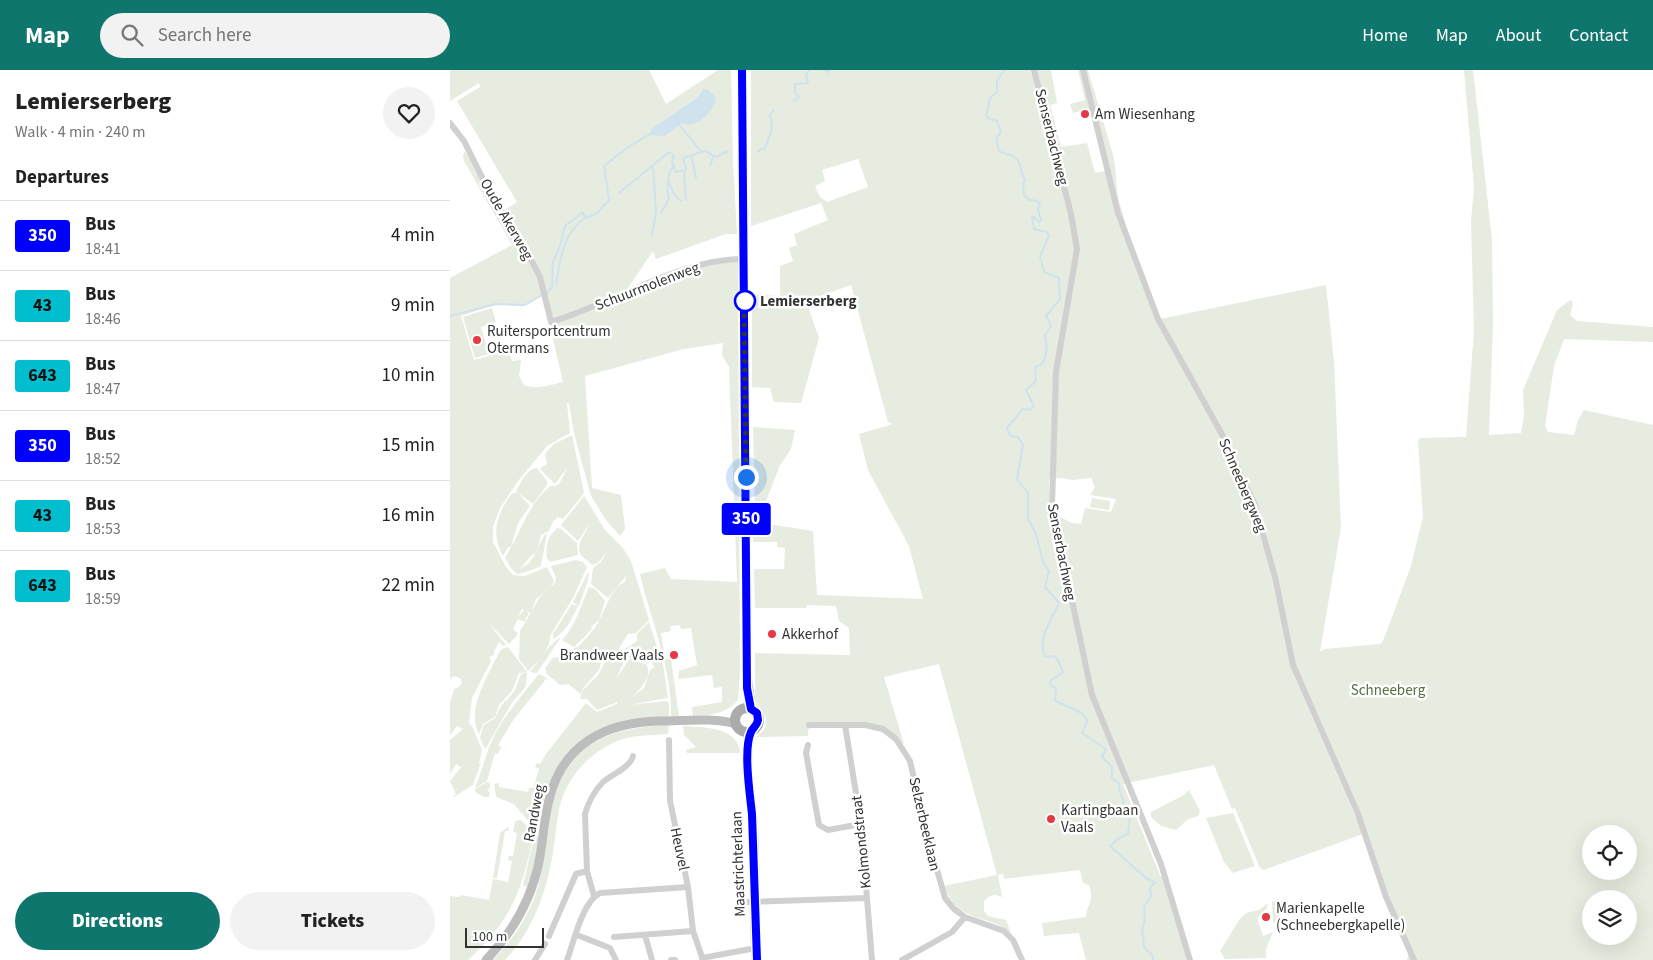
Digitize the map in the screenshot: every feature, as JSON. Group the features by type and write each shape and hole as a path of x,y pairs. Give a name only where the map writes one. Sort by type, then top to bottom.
{"main road":[{"path":"742,70 747,688 743,720"},
{"name":"Randweg","path":"486,960 512,929 528,896 538,866 551,792 561,769 574,753 598,734 622,725 645,722 743,720"},
{"name":"Maastrichterlaan","path":"743,720 748,751 749,797 746,814 750,902 753,948 757,960"},
{"name":"Maastrichterlaan","path":"750,960 753,948"}],"street":[{"name":"Senserbachweg","path":"1034,70 1071,214 1077,249 1056,372 1051,487 1053,511 1092,694 1161,864 1190,960"},
{"name":"Schneebergweg","path":"1083,70 1118,213 1158,319 1224,438 1255,505 1275,577 1293,665 1358,814 1386,897 1414,960"},
{"name":"Oude Akerweg","path":"450,123 464,141 487,187 534,264 552,322"},
{"name":"Schuurmolenweg","path":"552,322 636,288 707,263 726,259 744,259"},
{"name":"Selzerbeeklaan","path":"809,725 865,724 883,729 896,739 907,752 941,887 948,903 965,917 1004,931 1014,940 1022,960"},
{"name":"Kolmondstraat","path":"845,725 861,824 872,960"},
{"name":"Heuvel","path":"669,740 670,802 688,887 693,931 702,959"},
{"path":"808,745 806,753 819,825 828,830 861,824"},
{"path":"594,896 587,871 585,814 587,806 602,784 629,763 633,756"},
{"path":"549,936 576,874 587,871"},
{"path":"567,960 586,907 594,896 600,893 688,887"},
{"path":"750,902 867,898"},
{"path":"902,960 952,932 965,917"},
{"path":"614,937 693,931"},
{"path":"577,935 610,948 616,960"},
{"path":"645,935 652,960"},
{"path":"535,960 545,944"},
{"path":"702,959 753,948"},
{"path":"918,952 919,960"}],"green space":[{"path":"450,70 649,70 666,104 718,70 731,70 737,234 726,234 656,259 653,251 626,291 695,269 738,262 740,671 738,700 734,705 723,711 693,716 692,707 722,702 722,687 714,688 712,675 678,679 679,671 697,665 691,628 681,629 680,625 670,626 671,631 661,633 665,659 671,659 679,716 671,716 665,662 640,574 665,568 671,579 737,582 729,367 722,355 723,343 684,349 585,376 592,488 621,495 625,529 620,536 606,520 591,496 574,433 569,403 567,403 570,433 547,446 518,481 500,508 493,527 493,542 506,567 513,575 525,576 547,567 554,581 550,588 536,599 531,613 522,609 518,618 524,610 529,613 524,622 518,619 513,629 518,634 509,644 486,620 506,645 503,646 499,642 494,655 489,657 491,661 472,698 469,724 472,726 482,750 479,763 481,763 473,785 454,797 456,794 450,781 461,767 456,764 450,774 450,740 463,729 457,726 450,735 450,703 454,689 459,687 462,682 460,678 453,676 450,680 450,278 512,245 464,161 465,151 534,261 505,210 517,202 457,101 480,87 479,83 450,101","holes":["702,90 687,124 682,123 651,129 694,100","543,296 563,382 539,387 524,385 519,376 521,360 512,361 508,351 474,360 461,316 496,304 520,306"]},
{"name":"Schneeberg","path":"751,70 1051,70 1057,103 1050,105 1061,147 1087,143 1095,173 1105,171 1116,216 1160,319 1326,285 1334,362 1341,527 1320,652 1324,649 1380,644 1383,641 1411,566 1423,517 1418,442 1420,438 1466,437 1474,330 1471,221 1474,188 1464,70 1473,70 1492,240 1493,323 1489,435 1521,433 1524,416 1523,390 1557,310 1570,300 1573,302 1570,315 1577,321 1653,327 1653,342 1564,339 1554,366 1545,426 1548,432 1574,435 1578,420 1584,410 1653,425 1653,960 1407,960 1409,952 1373,852 1295,666 1277,576 1263,519 1243,471 1237,473 1253,510 1267,556 1294,675 1363,834 1264,870 1260,868 1235,808 1232,809 1214,765 1123,784 1160,875 1166,881 1188,960 1086,960 1079,933 1044,936 1042,923 1086,917 1091,899 1091,891 1089,885 1083,883 1080,870 1004,879 1003,874 998,875 1002,897 992,895 988,897 984,901 984,911 988,916 1006,920 1011,933 992,922 964,912 950,898 944,886 997,875 939,664 884,677 904,744 886,729 815,723 808,730 808,736 757,737 765,728 766,718 755,700 755,653 850,655 849,628 839,621 836,606 807,605 806,608 755,608 754,569 784,569 785,548 777,547 777,542 753,542 753,518 766,515 762,523 813,531 817,595 923,599 909,546 868,470 859,434 893,424 888,422 851,285 806,301 819,338 801,403 774,402 770,388 752,387 752,294 780,296 780,266 793,261 789,248 797,245 794,234 828,220 821,203 751,226","holes":["858,159 868,187 827,202 820,197 815,186 825,181 822,170","1061,478 1072,480 1091,478 1095,487 1090,495 1116,499 1111,512 1085,508 1081,524 1072,523 1058,516 1057,524 1052,523 1049,506 1049,479"]},
{"path":"1078,70 1088,70 1114,158 1118,198 1126,225 1124,224 1093,116 1090,117 1088,109 1073,113 1070,104 1085,100"},
{"name":"Ruitersportcentrum Otermans","path":"492,308 496,322 481,327 489,354 475,358 463,317"},
{"path":"753,427 795,430 791,449 780,465 764,506 755,509"},
{"path":"572,435 584,493 563,519 558,517 553,521 549,531 541,535 538,549 547,533 541,566 522,573 517,574 510,567 505,557 540,495 549,487 559,484 568,467 555,484 540,469 547,464 545,454 554,444","holes":["536,553 531,561 520,569 531,556"]},
{"path":"537,468 547,481 547,485 533,504 518,493 530,506 518,523 511,547 508,547 503,556 496,531 499,516 512,493 517,493 516,491 522,480 530,471"},
{"path":"584,496 605,530 622,547 631,561 649,620 636,633 628,634 618,650 602,659 579,653 572,654 574,648 578,647 594,629 612,595 625,582 626,576 608,598 591,584 593,568 601,562 607,551 598,563 592,565 582,556 579,550 580,542 589,524 578,541 561,525"},
{"path":"1092,498 1110,501 1109,510 1090,507"},
{"path":"557,528 561,529 577,543 578,555 550,562 547,558 546,549 551,534"},
{"path":"576,560 583,562 587,567 573,598 550,636 546,650 528,671 519,659 520,631 540,597 555,583 556,578 551,566"},
{"path":"589,571 588,580 579,606 573,602"},
{"path":"589,587 595,589 605,601 599,620 574,647 562,640 574,623"},
{"path":"572,604 578,606 570,621 565,629 553,639 553,634"},
{"path":"649,622 663,665 668,698 629,705 666,701 669,703 669,717 630,720 595,731 581,740 568,752 557,768 548,787 540,813 532,825 514,804 496,797 494,784 499,783 499,787 528,792 529,788 533,788 539,769 535,767 537,763 540,764 586,703 597,712 617,704 617,702 597,710 587,699 580,699 583,690 598,675 605,662 620,653 625,659 616,679 630,658 647,665 647,679 650,670 655,667 652,664 656,649 648,664 626,656 622,651 637,641 637,634","holes":["647,679 644,688 632,697"]},
{"path":"561,637 537,673 530,672 548,648"},
{"path":"508,647 527,672 519,673 512,691 499,705 495,717 483,724 479,734 475,715 476,704 499,653 502,649"},
{"path":"563,656 601,663 600,668 581,694 568,684 560,685 547,674 545,668 553,658"},
{"path":"527,672 526,686 511,704 486,748 484,747 480,738 483,726 495,718 506,700 509,702 507,700 515,690 521,674"},
{"path":"539,674 550,680 546,679 514,719 498,745 501,747 498,754 495,753 487,781 475,788 494,736 504,719"},
{"path":"669,725 668,734 633,737 612,744 591,757 574,775 562,797 549,872 536,912 522,938 505,960 493,960 517,930 535,896 543,863 552,806 558,785 567,767 579,753 593,743 610,735 648,726"},
{"path":"683,726 710,728 727,733 738,744 740,753 687,753 686,750 696,747 684,735"},
{"path":"487,782 490,783 490,790 488,788 488,792 490,791 489,797 484,797 475,792 475,789"},
{"path":"1189,790 1200,811 1198,816 1188,819 1176,830 1161,826 1151,817 1151,812 1182,796"},
{"path":"1233,813 1255,866 1233,873 1224,862 1206,818"},
{"path":"521,820 534,833 525,871 513,902 496,931 468,960 450,960 450,896 458,897 461,895 489,900 493,879 508,882 512,861 508,860 509,856 513,856 517,833 513,832 515,821"},
{"path":"508,827 509,831 505,831 497,878 493,878 500,833"},
{"path":"535,833 540,839 536,851 537,859 527,887 523,885"},
{"path":"1274,901 1283,927 1294,925 1278,929 1278,926 1273,922 1272,902"},
{"path":"1268,903 1267,908 1257,918 1263,936 1273,932 1266,949 1266,958 1225,959 1220,951 1239,920 1246,913 1259,910"}],"water":[{"path":"704,89 709,90 716,98 713,106 704,118 692,124 680,124 665,136 650,135 651,129 694,100"}],"waterway":[{"path":"794,101 799,97 795,92 795,84 808,83 806,76 809,70"},
{"path":"824,70 829,72 829,70"},
{"path":"1004,70 997,81 997,92 990,98 986,116 997,121 1001,132 996,138 999,151 1013,156 1019,162 1025,180 1023,186 1024,195 1030,200 1038,201 1040,205 1038,209 1041,220 1039,222 1032,217 1034,229 1047,232 1049,236 1040,256 1044,272 1059,278 1060,299 1046,316 1051,326 1045,335 1045,359 1043,363 1035,367 1036,381 1026,390 1034,406 1030,410 1023,409 1007,428 1010,436 1018,437 1023,445 1017,479 1028,493 1028,519 1036,534 1043,562 1049,571 1045,587 1059,603 1046,629 1043,651 1046,657 1054,656 1058,660 1063,672 1050,681 1051,686 1056,688 1055,700 1079,712 1086,718 1087,722 1082,733 1106,749 1102,757 1112,767 1112,778 1119,784 1124,802 1123,810 1130,817 1128,834 1119,838 1110,846 1147,879 1155,882 1150,888 1151,896 1144,907 1145,920 1142,929 1144,947 1153,956 1153,960"},
{"path":"758,151 765,148 771,132 770,115 774,110"},
{"path":"679,124 702,153"},
{"path":"609,200 604,166 628,147 652,133"},
{"path":"619,193 669,152 674,155 672,162 676,172 686,170 683,158 705,151 717,157 728,151"},
{"path":"692,157 696,178"},
{"path":"710,166 713,157"},
{"path":"652,236 656,213 653,167"},
{"path":"661,213 669,199 668,178 673,167"},
{"path":"684,172 686,200"},
{"path":"668,181 674,194 681,201"},
{"path":"546,294 552,287 553,262 560,246 565,226 583,212 585,218 596,214 610,199"},
{"path":"556,284 561,256 567,239 571,231 585,218"},
{"path":"450,316 496,304 525,305 542,295"}],"bus line":[{"name":"350","path":"742,70 747,688 750,693 751,709 758,716 758,723 750,733 748,751 757,960"}],"place":[{"name":"Am Wiesenhang","path":"1085,114"},
{"name":"Lemierserberg","path":"745,301"},
{"name":"Ruitersportcentrum Otermans","path":"477,340"},
{"name":"Akkerhof","path":"772,634"},
{"name":"Brandweer Vaals","path":"674,655"},
{"name":"Kartingbaan Vaals","path":"1051,819"},
{"name":"Marienkapelle (Schneebergkapelle)","path":"1266,917"}],"route":[{"path":"745,301 744,295 746,477"}]}
